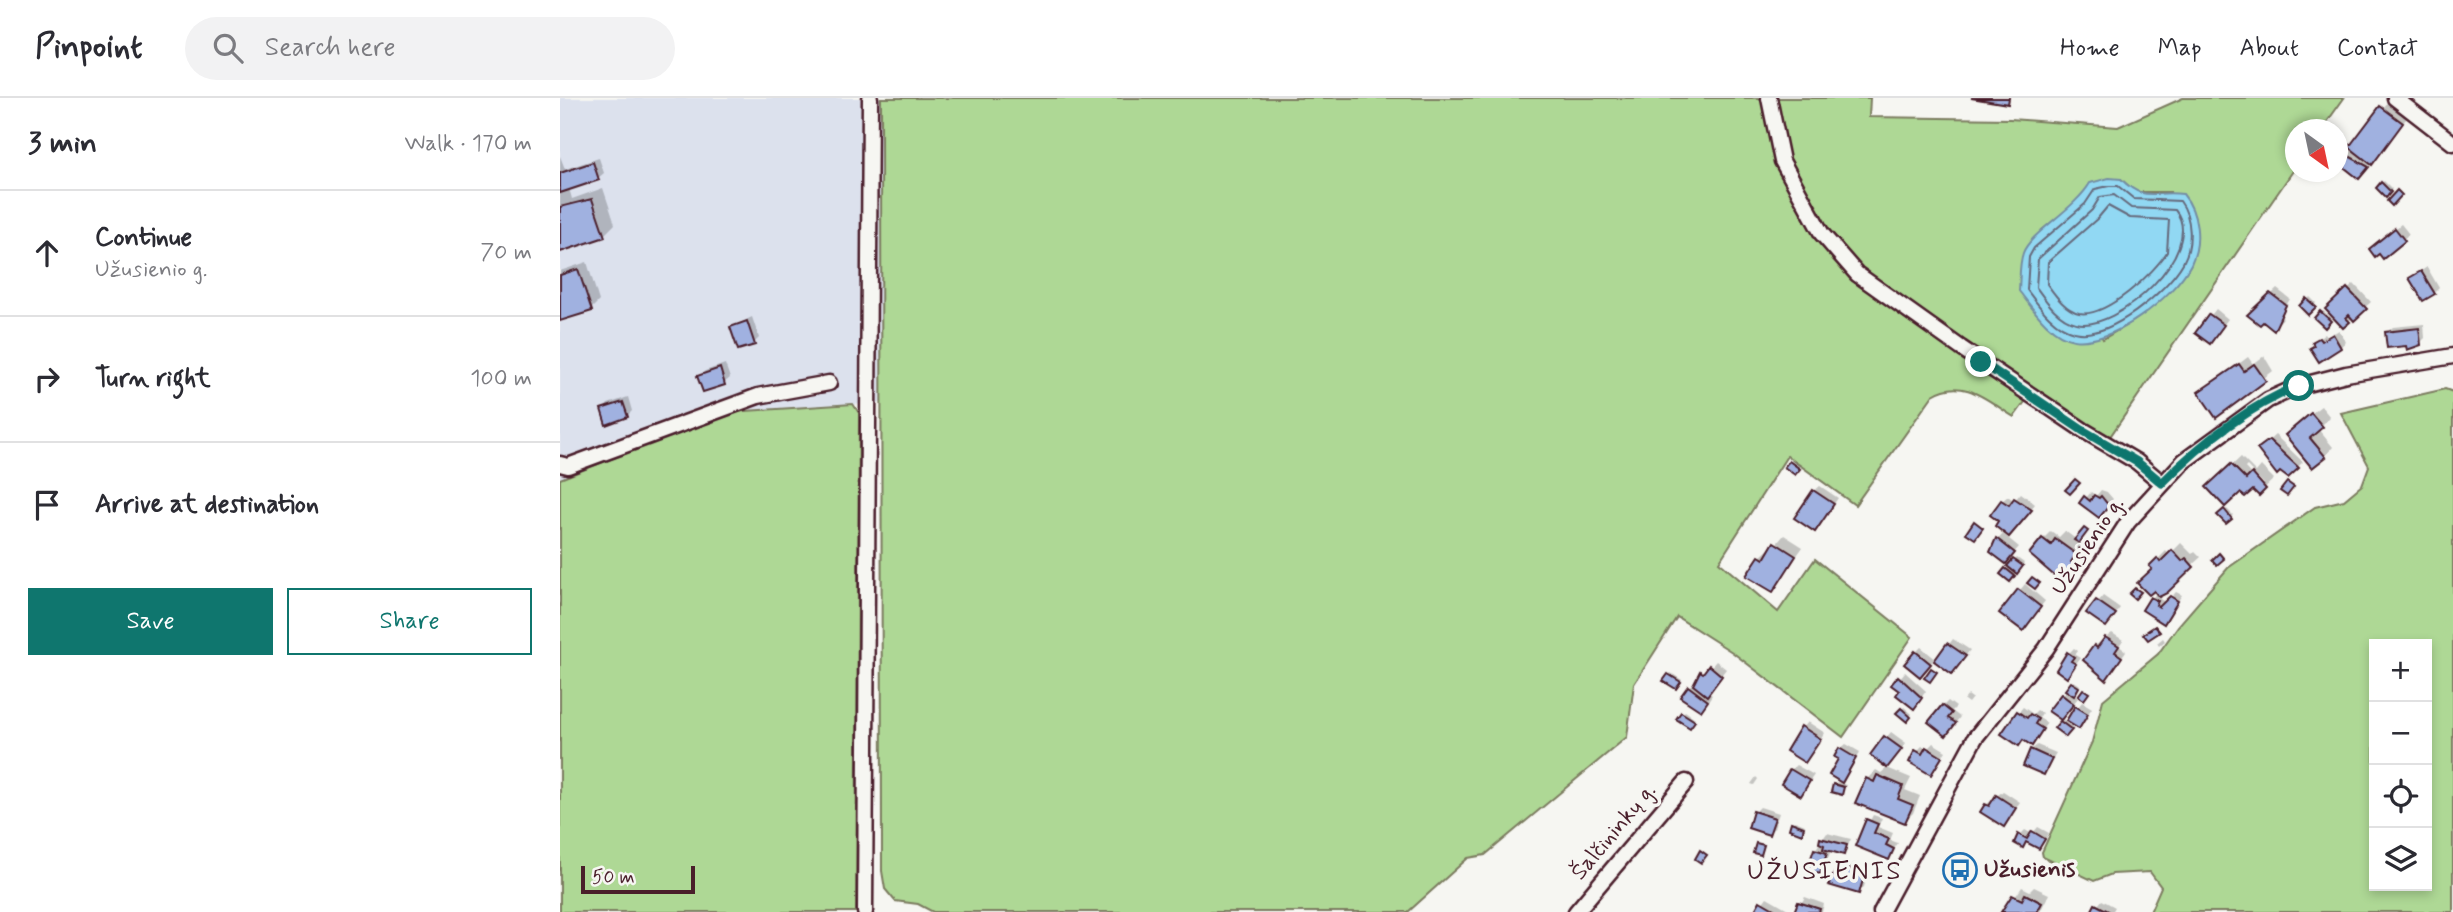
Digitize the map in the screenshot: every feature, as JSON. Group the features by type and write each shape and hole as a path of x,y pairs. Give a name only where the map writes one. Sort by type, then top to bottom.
{"street":[{"path":"865,912 870,98"},
{"path":"1769,98 1782,161 1822,234 1857,274 2082,430 2137,462 2162,483"},
{"path":"2395,98 2453,143"},
{"name":"Užusienio g.","path":"1881,912 1975,738 2046,649 2128,522 2162,483 2213,438 2284,392 2346,374 2453,356"},
{"path":"560,464 568,466 758,396 829,383"},
{"name":"Šalčininkų g.","path":"1576,912 1686,782"}],"shaded area":[{"path":"560,98 881,98 882,403 730,412 560,479"}],"green space":[{"path":"881,98 1870,98 1869,117 2010,119 2118,127 2183,98 2344,98 2329,119 2285,119 2285,182 2109,438 2035,388 2014,417 1975,393 1955,388 1933,395 1855,505 1787,456 1719,562 1778,612 1815,559 1912,637 1843,737 1732,652 1677,617 1634,684 1627,737 1485,855 1468,858 1408,912 933,912 918,904 895,901 885,889 882,871","holes":["2121,179 2135,192 2170,192 2156,303 2135,320 2103,339 2042,230 2081,199 2091,183"]},
{"path":"2445,389 2453,392 2453,912 2150,912 2161,887 2150,872 2112,874 2094,881 2043,857 2042,852 2092,742 2103,700 2158,654 2178,626 2228,568 2315,507 2344,500 2362,485 2369,466 2341,413"},
{"path":"853,404 859,413 856,912 560,912 560,479 730,412"}],"water":[{"path":"2109,178 2121,179 2143,193 2183,194 2195,218 2196,246 2191,264 2183,277 2157,304 2140,317 2106,335 2089,340 2074,340 2050,327 2019,291 2022,257 2034,237 2074,202 2090,183"}],"building":[{"path":"1971,98 2009,98 2008,104"},
{"path":"2380,106 2403,123 2372,165 2349,147"},
{"path":"2348,156 2369,167 2359,179 2348,170"},
{"path":"593,162 599,180 560,193 560,173"},
{"path":"2381,182 2391,192 2386,198 2376,188"},
{"path":"2397,190 2402,195 2392,206 2387,201"},
{"path":"592,199 605,237 560,252 560,207"},
{"path":"2395,228 2405,241 2383,259 2379,254 2375,257 2369,249"},
{"path":"578,269 592,311 560,321 560,275"},
{"path":"2421,271 2435,294 2423,301 2409,278"},
{"path":"2347,288 2367,309 2354,321 2349,315 2346,318 2350,322 2343,328 2325,309"},
{"path":"2270,293 2286,305 2274,331 2263,322 2260,325 2247,315"},
{"path":"2306,298 2316,307 2308,315 2299,306"},
{"path":"2320,311 2331,321 2325,328 2314,318"},
{"path":"2209,314 2224,325 2210,344 2195,333"},
{"path":"747,321 755,345 738,350 730,327"},
{"path":"2419,328 2421,345 2407,350 2406,346 2387,348 2385,332"},
{"path":"2333,334 2341,348 2319,362 2310,348 2314,346 2312,342 2319,338 2321,341"},
{"path":"2239,364 2244,371 2254,364 2266,381 2216,418 2198,392"},
{"path":"720,368 725,385 703,392 697,376"},
{"path":"623,402 628,417 606,425 601,409"},
{"path":"2311,413 2323,427 2310,438 2326,457 2312,468 2285,435"},
{"path":"2269,440 2299,468 2288,478 2280,472 2277,475 2257,449"},
{"path":"1789,461 1800,469 1795,475 1784,467"},
{"path":"2231,464 2246,479 2252,473 2266,489 2259,496 2253,490 2245,497 2240,493 2225,507 2206,487"},
{"path":"2075,479 2080,483 2070,494 2065,490"},
{"path":"2287,482 2294,487 2287,496 2280,491"},
{"path":"1813,490 1834,504 1815,532 1794,518"},
{"path":"2094,495 2099,498 2101,496 2109,506 2099,518 2079,503 2084,496 2090,501"},
{"path":"2014,498 2032,510 2009,537 1995,526 1998,521 1990,515 2001,500 2009,505"},
{"path":"2224,509 2232,519 2226,524 2217,515"},
{"path":"1974,521 1983,528 1975,539 1966,533"},
{"path":"2084,528 2088,531 2079,543 2074,540"},
{"path":"1996,538 2015,553 2006,564 1990,552"},
{"path":"2042,538 2051,545 2055,539 2076,554 2071,562 2076,566 2069,575 2063,571 2058,579 2029,554"},
{"path":"1774,542 1796,556 1773,592 1746,576 1759,556 1764,559"},
{"path":"2172,550 2182,561 2186,558 2194,567 2167,593 2159,597 2154,591 2149,595 2137,583 2152,569 2149,566 2157,558 2160,562"},
{"path":"2219,553 2224,559 2217,565 2212,560"},
{"path":"2013,559 2023,566 2017,574 2007,566"},
{"path":"2005,568 2015,576 2010,582 2000,574"},
{"path":"2032,577 2040,583 2035,589 2027,583"},
{"path":"2135,588 2141,592 2135,599 2129,594"},
{"path":"2018,589 2041,607 2023,631 1999,613"},
{"path":"2170,596 2178,601 2164,624 2142,610 2150,597 2158,601 2156,605 2159,607"},
{"path":"2096,600 2116,614 2106,627 2086,613"},
{"path":"2155,626 2160,632 2148,640 2143,634"},
{"path":"2105,637 2119,646 2115,652 2122,657 2106,680 2083,660 2094,645 2097,648"},
{"path":"1947,643 1966,656 1952,674 1934,661"},
{"path":"1915,651 1931,664 1920,677 1904,664"},
{"path":"2067,652 2074,657 2071,661 2076,664 2067,678 2056,670"},
{"path":"1709,665 1722,676 1707,696 1693,685 1700,671 1703,673"},
{"path":"1931,668 1937,672 1930,682 1924,678"},
{"path":"1668,674 1681,682 1676,689 1663,681"},
{"path":"1898,676 1922,698 1914,709 1896,695 1899,691 1891,685"},
{"path":"2071,682 2079,687 2074,696 2065,690"},
{"path":"1688,686 1708,701 1701,711 1680,697"},
{"path":"2083,689 2089,693 2084,700 2078,696"},
{"path":"2061,694 2074,704 2061,720 2048,711"},
{"path":"1942,705 1952,713 1948,718 1956,723 1946,736 1928,722"},
{"path":"2075,706 2088,714 2079,729 2066,721"},
{"path":"1901,708 1911,717 1907,722 1896,713"},
{"path":"2017,711 2027,718 2030,714 2038,719 2035,724 2043,729 2032,746 2023,740 2019,746 2001,734"},
{"path":"1681,712 1695,721 1690,728 1676,719"},
{"path":"2060,721 2072,730 2066,737 2054,728"},
{"path":"1801,726 1821,739 1805,763 1786,751"},
{"path":"1884,736 1902,749 1887,768 1870,755"},
{"path":"1926,747 1942,757 1931,775 1909,762 1915,750 1922,754"},
{"path":"1839,748 1856,758 1842,783 1829,775 1838,759 1834,757"},
{"path":"2030,749 2052,759 2044,775 2023,766"},
{"path":"1790,769 1810,781 1801,796 1781,784"},
{"path":"1877,775 1903,786 1898,799 1913,805 1905,823 1855,803 1866,778 1874,782"},
{"path":"1833,784 1844,787 1842,795 1831,792"},
{"path":"1996,795 2016,808 2004,827 1980,812 1985,804 1989,806"},
{"path":"1753,811 1775,818 1769,835 1748,828"},
{"path":"1866,819 1878,824 1874,833 1889,839 1886,845 1894,849 1889,860 1855,846"},
{"path":"1791,822 1804,827 1802,834 1789,829"},
{"path":"2032,831 2045,839 2039,849 2026,842 2023,848 2014,843 2018,834 2027,839"},
{"path":"1820,838 1847,845 1844,855 1823,849 1824,845 1819,843"},
{"path":"1756,843 1764,845 1761,855 1753,853"},
{"path":"1814,849 1827,853 1820,874 1807,870"},
{"path":"1700,850 1707,855 1701,863 1695,859"},
{"path":"1847,867 1864,876 1859,894 1828,885 1837,868 1846,871"},
{"path":"2025,894 2042,903 2037,912 2001,912 2012,895 2022,900"},
{"path":"1760,901 1779,912 1754,912"},
{"path":"1798,902 1820,909 1819,912 1794,912"},
{"path":"2095,904 2110,912 2091,912"}],"place":[{"name":"Užusienis","path":"1960,870"}],"district":[{"name":"UŽUSIENIS","path":"1825,872"}],"route":[{"path":"1981,362 2082,430 2137,462 2162,483 2213,438 2268,400 2299,386"}]}
